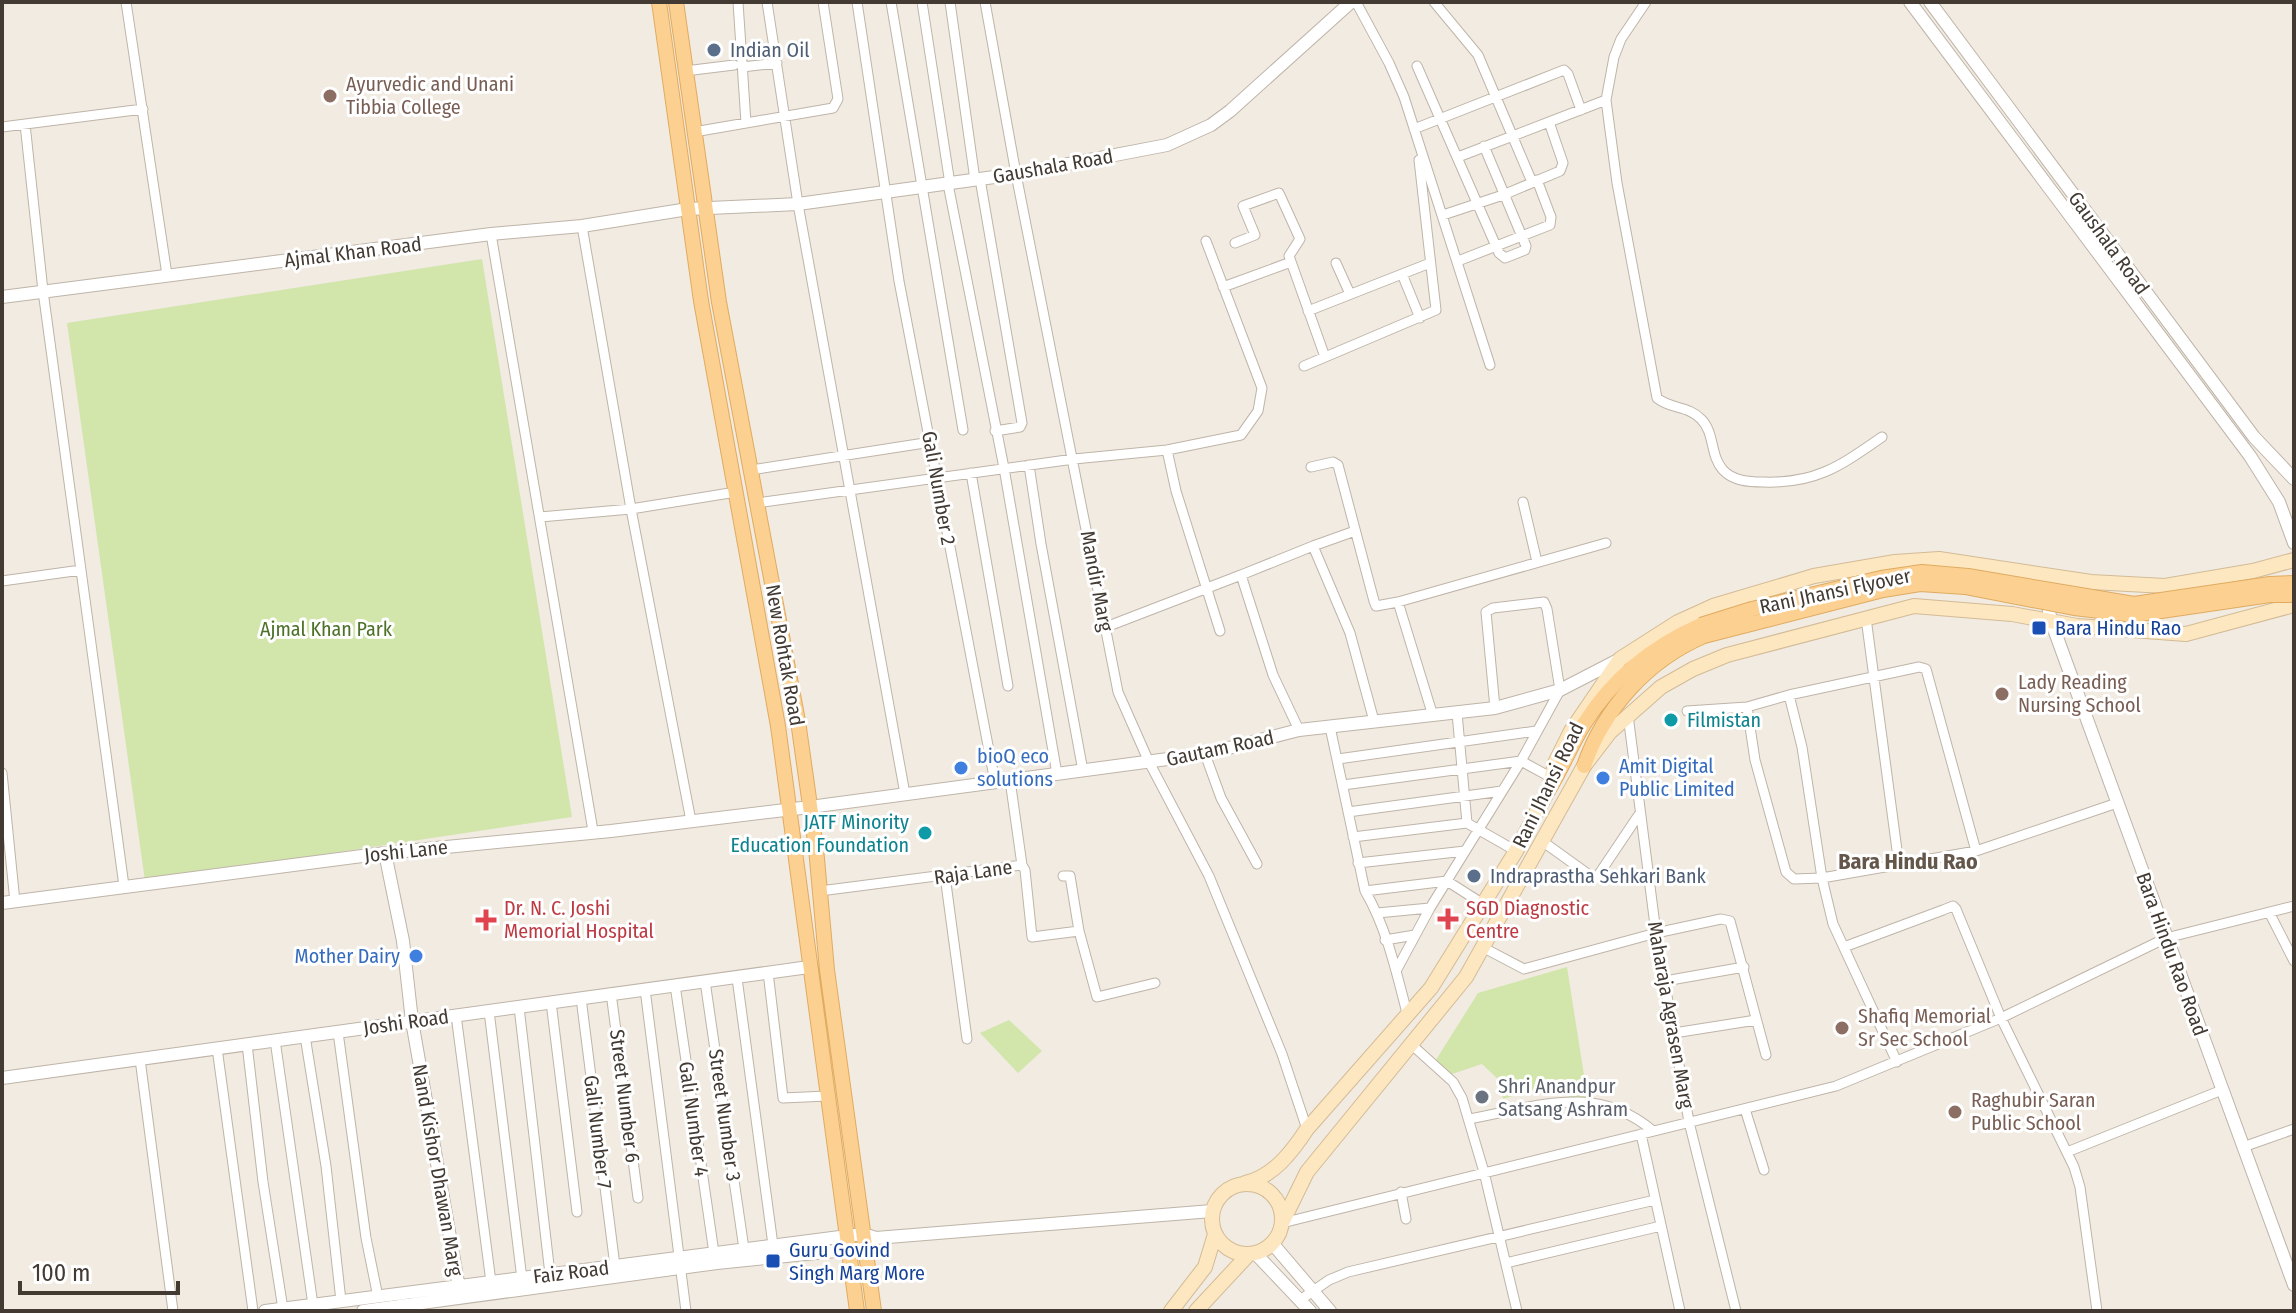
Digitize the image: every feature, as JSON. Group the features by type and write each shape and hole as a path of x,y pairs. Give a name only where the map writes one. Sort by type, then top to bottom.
{"main road":[{"name":"New Rohtak Road","path":"659,2 688,209 778,726 857,1311"},
{"name":"New Rohtak Road","path":"676,2 719,302 798,721 827,970 868,1240 874,1311"},
{"name":"Rani Jhansi Road","path":"1245,1183 1259,1180 1290,1155 1307,1129 1431,988 1516,851 1552,782 1555,763 1571,731 1620,659 1678,622 1713,606 1814,576 1895,562 1939,559 2042,575 2165,586 2253,571 2294,560"},
{"name":"Rani Jhansi Flyover","path":"1552,782 1583,724 1607,691 1657,649 1752,609 1881,578 1922,572 1968,576 2134,604 2294,583"},
{"name":"Rani Jhansi Flyover","path":"1584,766 1602,724 1642,676 1703,630 1920,584 1965,587 2074,608 2134,615 2270,595 2294,595"},
{"name":"Rani Jhansi Road","path":"1282,1223 1307,1172 1466,977 1584,766 1628,715 1661,687 1727,655 1914,606 2012,614 2077,626 2186,634 2294,605"},
{"path":"1196,1311 1252,1253 1272,1243 1282,1223 1280,1207 1272,1194 1260,1186 1245,1183 1226,1190 1217,1199 1211,1223 1215,1234 1231,1250 1252,1253"},
{"path":"1171,1311 1205,1267 1215,1234"}],"street":[{"path":"126,2 167,275"},
{"path":"738,2 738,66 746,123"},
{"path":"767,2 798,204 905,794"},
{"path":"694,132 828,110 837,104 823,2"},
{"name":"Gali Number 2","path":"857,2 899,281 995,782"},
{"path":"891,2 963,430"},
{"path":"922,2 949,184 1004,468 1057,774"},
{"path":"950,2 1022,423 1020,427 995,431"},
{"name":"Mandir Marg","path":"985,2 1118,692 1149,762 1209,876 1282,1054 1307,1129"},
{"path":"1353,2 1389,63 1414,129 1490,365"},
{"name":"Gaushala Road","path":"705,208 798,204 886,193 1016,174 1167,145 1189,137 1230,111 1353,2"},
{"path":"1434,2 1471,45 1552,221 1547,228 1523,237"},
{"path":"1646,2 1617,48 1606,100 1617,183 1657,398 1665,404 1686,409 1702,420 1709,432 1717,463 1727,474 1741,480 1791,483 1817,477 1839,467 1882,437"},
{"path":"1910,2 2269,483 2294,543"},
{"name":"Gaushala Road","path":"1930,2 2254,437 2294,479"},
{"path":"685,71 777,63"},
{"path":"1417,66 1501,257 1508,257 1525,250 1526,246 1484,146"},
{"path":"1414,129 1564,70 1581,110"},
{"path":"1458,157 1606,100"},
{"path":"2,127 143,109"},
{"path":"1443,215 1503,195 1562,168 1549,122"},
{"path":"25,124 43,291 124,886"},
{"path":"1304,366 1436,310 1417,140"},
{"path":"1235,243 1255,235 1243,206 1279,193 1300,239 1289,256 1325,357"},
{"name":"Ajmal Khan Road","path":"2,297 491,234 582,226 705,208"},
{"path":"582,226 631,509 691,821"},
{"path":"491,234 593,831"},
{"path":"757,503 1004,468 1167,450 1236,437 1248,427 1258,411 1262,388 1206,241"},
{"path":"1458,261 1496,246"},
{"path":"1223,287 1291,262"},
{"path":"1336,263 1350,294"},
{"path":"1308,311 1430,263"},
{"path":"1402,274 1420,318"},
{"path":"751,470 931,442"},
{"path":"1167,450 1176,491 1220,631"},
{"path":"1311,467 1336,463 1376,606 1606,543"},
{"path":"1029,465 1083,771"},
{"path":"971,473 1008,686"},
{"path":"540,517 631,509 736,492"},
{"path":"1523,502 1537,562"},
{"path":"1106,627 1355,531"},
{"path":"1313,546 1350,633 1374,721"},
{"path":"2,581 81,570"},
{"path":"1241,575 1273,675 1299,730"},
{"name":"Bara Hindu Rao Road","path":"2042,575 2051,621 2294,1285"},
{"path":"1398,602 1433,716"},
{"path":"1396,971 1560,690 1546,605 1539,602 1493,608 1486,612 1495,708"},
{"path":"1866,618 1899,865"},
{"name":"Gautam Road","path":"810,807 1205,754 1299,730 1495,708 1560,690 1620,659"},
{"path":"1687,711 1747,707 1919,667 1926,669 1976,851"},
{"path":"1789,695 1802,747 1822,878 1833,924 1897,1062"},
{"path":"1747,707 1755,760 1786,872 1794,879 1822,878 1976,851 2117,803"},
{"path":"1457,713 1467,823"},
{"name":"Maharaja Agrasen Marg","path":"1628,715 1656,933 1689,1122 1736,1311"},
{"path":"1330,727 1365,891 1377,913 1408,1017"},
{"path":"1338,759 1536,731"},
{"path":"1205,754 1221,798 1257,864"},
{"path":"1343,785 1521,761 1552,782"},
{"path":"2,773 9,902"},
{"path":"1010,780 1022,865"},
{"path":"1348,812 1502,791"},
{"name":"Joshi Lane","path":"9,902 385,853 810,807"},
{"path":"1542,841 1592,877 1597,877 1640,813"},
{"path":"1353,837 1467,823 1516,851"},
{"path":"1358,863 1465,851"},
{"name":"Nand Kishor Dhawan Marg","path":"385,853 403,941 412,1021 460,1292"},
{"name":"Raja Lane","path":"820,891 1022,865 1032,937 1079,931"},
{"path":"945,876 967,1039"},
{"path":"1063,876 1070,876 1079,914 1079,931 1097,997 1155,983"},
{"path":"1365,891 1447,881 1483,904"},
{"path":"1844,947 1953,906 1957,911 2001,1018 2067,1152 2080,1187 2097,1311"},
{"path":"1282,1223 1836,1086 2001,1018 2166,938 2294,906"},
{"path":"1377,913 1430,908"},
{"path":"2270,914 2294,961"},
{"path":"1484,948 1524,969 1656,933 1721,919 1730,921 1766,1055"},
{"path":"1385,940 1415,935"},
{"name":"Joshi Road","path":"2,1078 809,967"},
{"path":"1665,981 1744,967"},
{"path":"768,972 783,1098 827,1096"},
{"path":"737,978 773,1245"},
{"name":"Street Number 3","path":"705,981 744,1249"},
{"name":"Gali Number 4","path":"675,985 714,1253"},
{"path":"645,989 686,1311"},
{"name":"Street Number 6","path":"611,993 638,1198"},
{"name":"Gali Number 7","path":"581,998 615,1266"},
{"path":"551,1002 577,1212"},
{"path":"519,1007 550,1274"},
{"path":"489,1011 522,1279"},
{"path":"456,1015 491,1282"},
{"path":"1674,1033 1756,1020"},
{"path":"338,1032 366,1238 378,1297"},
{"path":"305,1036 326,1166 341,1301"},
{"path":"275,1040 313,1305"},
{"path":"247,1044 263,1182 283,1309"},
{"path":"1412,1045 1453,1082 1462,1098 1484,1172 1517,1311"},
{"path":"217,1048 253,1311"},
{"path":"140,1059 173,1311"},
{"path":"2067,1152 2222,1090"},
{"path":"1469,1119 1584,1101 1617,1107 1634,1115 1653,1131"},
{"path":"1745,1109 1764,1170"},
{"path":"2243,1147 2294,1129"},
{"path":"1641,1134 1680,1311"},
{"path":"1401,1192 1406,1219"},
{"path":"1300,1300 1329,1280 1348,1272 1655,1200"},
{"path":"363,1311 460,1292 868,1240 1212,1211"},
{"path":"1506,1263 1661,1226"},
{"name":"Faiz Road","path":"265,1311 378,1297 460,1292 491,1282 615,1266 680,1263 714,1253 773,1245 848,1243"},
{"path":"1272,1243 1330,1311"},
{"path":"1252,1253 1310,1311"}],"green space":[{"name":"Ajmal Khan Park","path":"482,259 572,817 145,881 67,323"},
{"path":"1567,967 1588,1101 1536,1089 1503,1099 1500,1081 1482,1064 1452,1074 1434,1063 1478,993"},
{"path":"1009,1020 1042,1051 1018,1073 980,1033"}],"place":[{"name":"Indian Oil","path":"714,50"},
{"name":"Ayurvedic and Unani Tibbia College","path":"330,96"},
{"name":"Bara Hindu Rao","path":"2039,628"},
{"name":"Lady Reading Nursing School","path":"2002,694"},
{"name":"Filmistan","path":"1671,720"},
{"name":"bioQ eco solutions","path":"961,768"},
{"name":"Amit Digital Public Limited","path":"1603,778"},
{"name":"JATF Minority Education Foundation","path":"925,833"},
{"name":"Indraprastha Sehkari Bank","path":"1474,876"},
{"name":"SGD Diagnostic Centre","path":"1448,919"},
{"name":"Dr. N. C. Joshi Memorial Hospital","path":"486,920"},
{"name":"Mother Dairy","path":"416,956"},
{"name":"Shafiq Memorial Sr Sec School","path":"1842,1028"},
{"name":"Shri Anandpur Satsang Ashram","path":"1482,1097"},
{"name":"Raghubir Saran Public School","path":"1955,1112"},
{"name":"Guru Govind Singh Marg More","path":"773,1261"}],"district":[{"name":"Bara Hindu Rao","path":"1908,861"}]}
